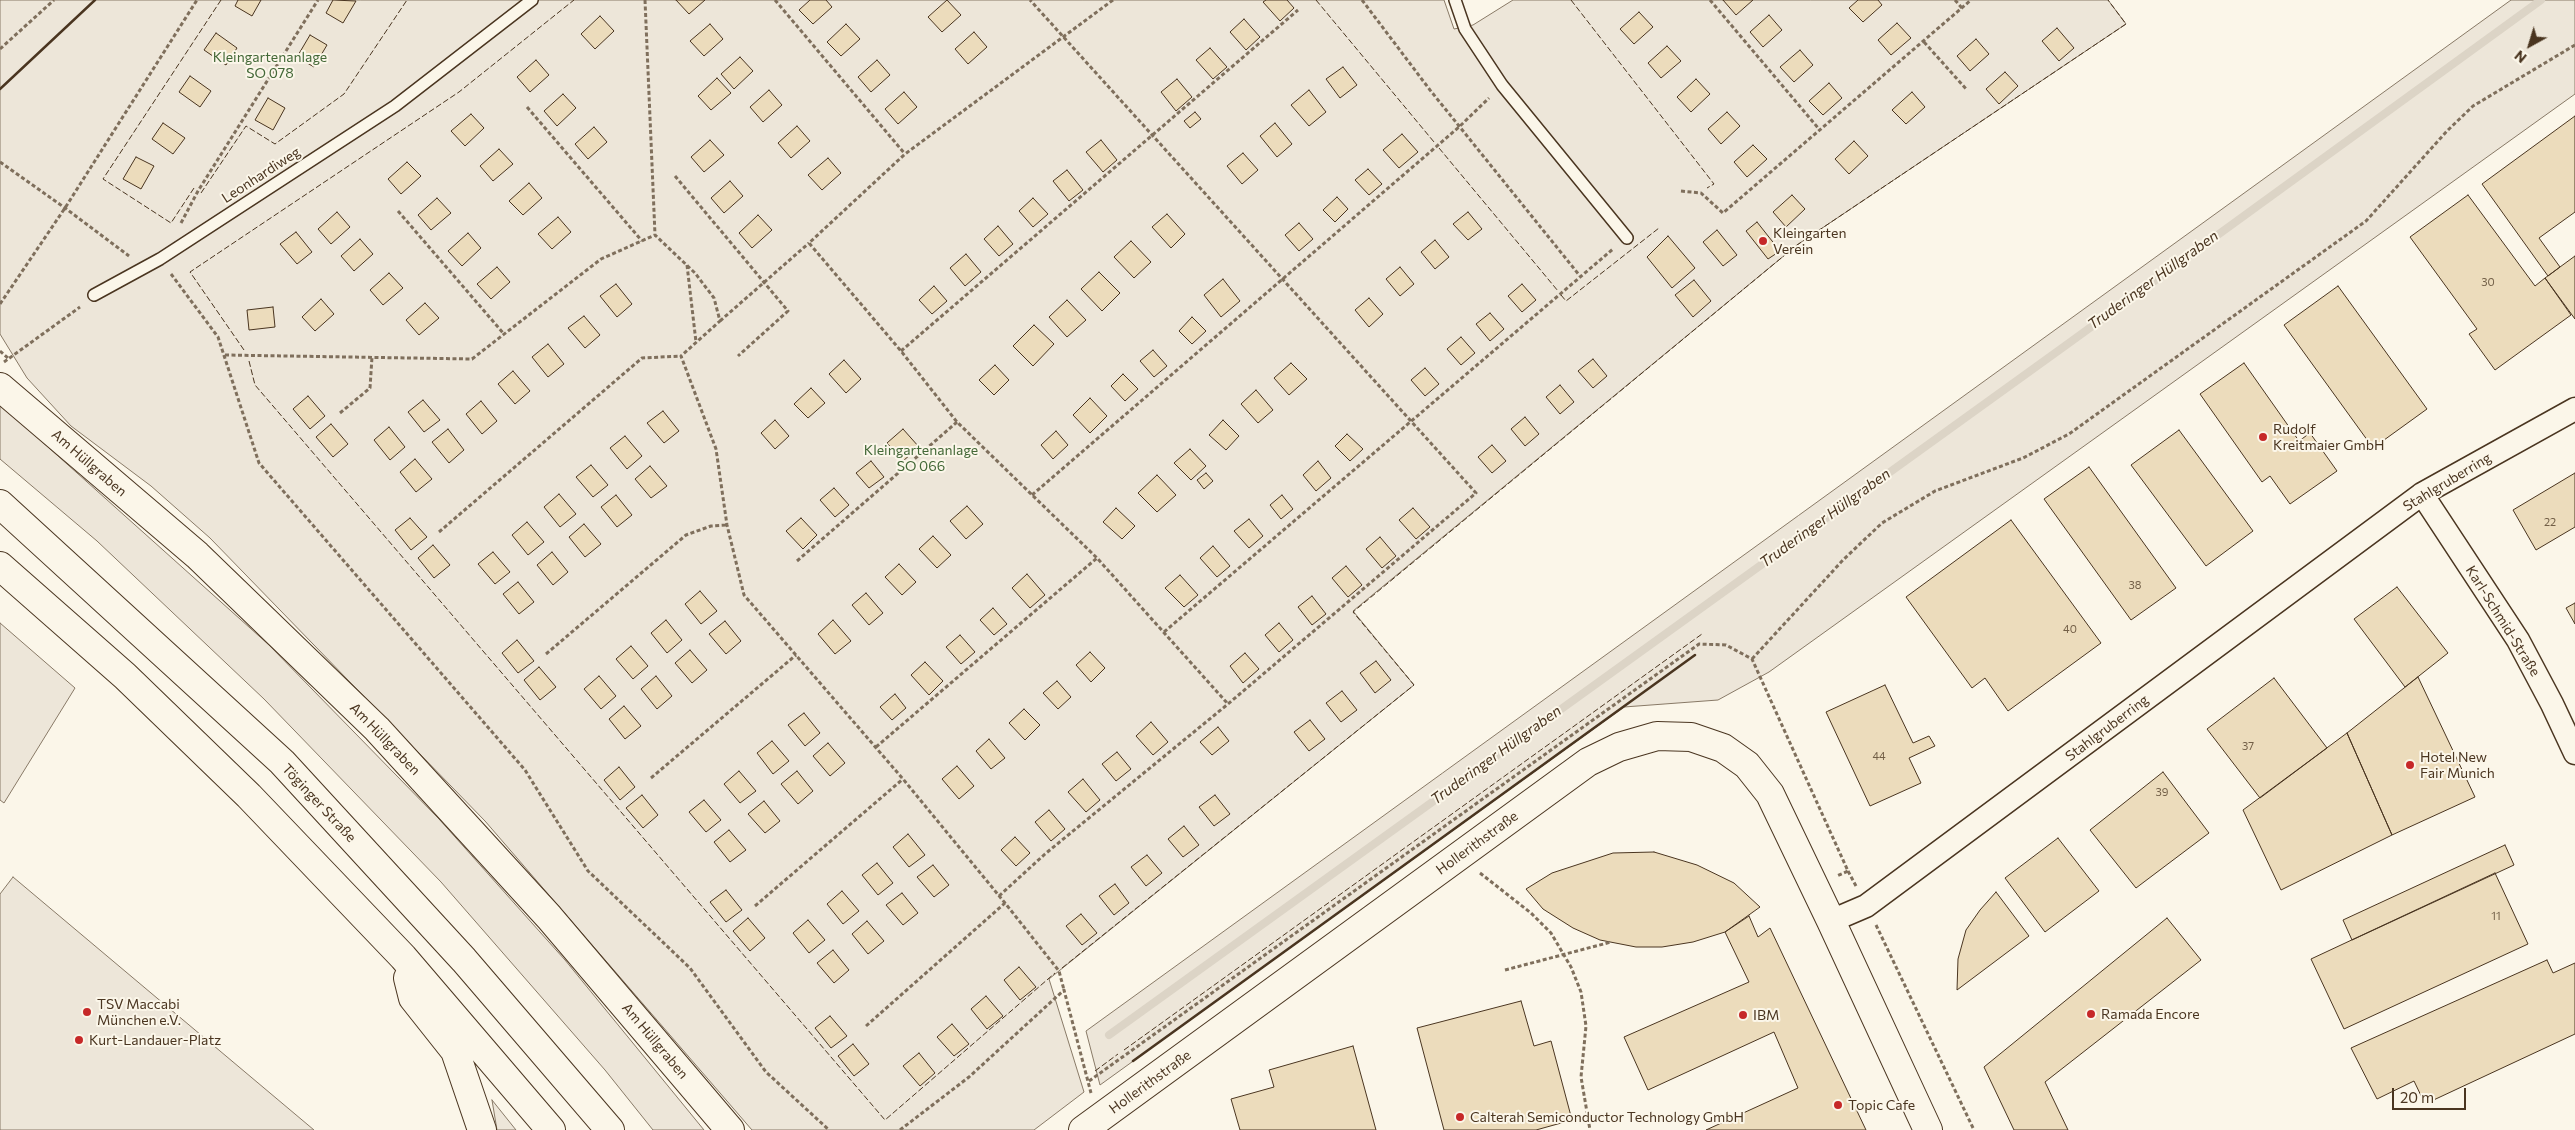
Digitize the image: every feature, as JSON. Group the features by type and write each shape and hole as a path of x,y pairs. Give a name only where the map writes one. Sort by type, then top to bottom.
{"main road":[{"name":"Am Hüllgraben","path":"0,386 197,555 377,729 549,917 730,1130"},
{"name":"Töginger Straße","path":"0,504 282,762 464,960 610,1130"},
{"path":"0,566 125,676 235,782 403,957 551,1130"},
{"name":"Hollerithstraße","path":"1083,1130 1588,762 1619,746 1657,736 1691,737 1723,748 1747,765 1770,794 1831,921"},
{"path":"1831,921 1928,1130"},
{"path":"403,957 413,998 454,1051 482,1130"}],"street":[{"name":"Stahlgruberring","path":"1831,921 1866,906 2422,494 2575,408"},
{"name":"Karl-Schmid-Straße","path":"2422,494 2518,640 2552,704 2575,754"}],"lane":[{"name":"Leonhardiweg","path":"94,295 160,259 395,106 532,0"},
{"path":"1456,0 1465,29 1502,85 1627,238"}],"path":[{"path":"0,49 54,0"},
{"path":"0,304 65,208 197,0"},
{"path":"189,240 180,226 198,191 318,0"},
{"path":"645,0 654,235 687,265 714,298 720,321"},
{"path":"775,0 905,154"},
{"path":"999,896 1045,854 1228,704 1476,493 1062,38 1030,0"},
{"path":"439,532 642,358 681,356 809,243 905,154 1113,0"},
{"path":"1362,0 1459,127 1580,276"},
{"path":"1710,0 1819,129"},
{"path":"1955,0 1962,8"},
{"path":"1682,191 1701,192 1723,213 1971,0"},
{"path":"901,352 1298,10"},
{"path":"1924,42 1967,90"},
{"path":"1752,659 1843,560 1882,523 1935,491 2023,458 2069,434 2366,221 2447,131 2473,106 2575,45"},
{"path":"1032,495 1459,127 1502,85"},
{"path":"527,107 642,241"},
{"path":"0,162 125,252 140,270"},
{"path":"675,176 788,311 738,356"},
{"path":"398,211 504,334"},
{"path":"224,355 472,359 601,258 654,235"},
{"path":"1164,632 1411,423 1580,276 1627,238"},
{"path":"809,243 957,422 1098,558 1228,704"},
{"path":"160,259 218,337 259,463 525,770 588,871 690,968 766,1072 830,1130"},
{"path":"687,265 696,342"},
{"path":"0,365 94,295"},
{"path":"0,352 9,359"},
{"path":"681,356 716,449 727,525 744,595 903,779 1059,971 1091,1093"},
{"path":"340,413 370,388 372,357"},
{"path":"797,561 957,422"},
{"path":"546,654 686,534 711,526 727,525"},
{"path":"876,747 1098,558"},
{"path":"1089,1081 1699,644 1726,645 1752,659 1848,871 1974,1130"},
{"path":"652,778 796,655"},
{"path":"755,906 903,779"},
{"path":"1814,886 1848,871"},
{"path":"1480,873 1531,913 1551,933 1564,955 1581,992 1586,1026 1581,1077 1590,1130"},
{"path":"866,1026 1005,903"},
{"path":"1505,970 1611,942"},
{"path":"900,1130 969,1076 1064,990"}],"green space":[{"name":"Kleingartenanlage SO 066","path":"0,0 1444,0 1454,29 1473,25 1513,0 2108,0 2126,24 1797,245 1353,611 1414,685 1049,979 1084,1092 1034,1130 752,1130 485,821 210,538 151,486 71,426 27,378 0,334"},
{"path":"2511,0 2575,0 2575,94 1769,672 1718,700 1624,707 1100,1085 1086,1031"},
{"path":"0,404 269,645 439,819 565,960 704,1130 653,1130 605,1070 441,882 264,699 97,541 0,459"},
{"path":"0,623 75,688 4,803 0,800"},
{"name":"Kurt-Landauer-Platz","path":"13,877 314,1130 0,1130 0,894"},
{"path":"492,1100 516,1130 497,1130"}],"building":[{"path":"238,0 261,0 252,16 235,6"},
{"path":"333,0 356,1 343,23 326,13"},
{"path":"676,0 705,0 689,14"},
{"path":"810,0 826,0 832,7 813,24 799,10"},
{"path":"947,0 961,15 942,32 928,17"},
{"path":"1266,0 1287,0 1294,8 1280,21 1263,2"},
{"path":"1723,0 1753,0 1736,15"},
{"path":"1858,0 1878,0 1882,5 1863,22 1849,8"},
{"path":"1639,12 1653,27 1634,44 1620,29"},
{"path":"1769,15 1782,30 1763,47 1750,32"},
{"path":"600,16 614,31 595,49 581,34"},
{"path":"1244,19 1260,37 1246,50 1230,32"},
{"path":"1897,23 1911,38 1891,55 1878,40"},
{"path":"710,24 723,39 704,56 690,41"},
{"path":"846,24 860,39 841,56 827,42"},
{"path":"2057,28 2074,48 2059,61 2042,41"},
{"path":"974,32 987,47 968,64 955,49"},
{"path":"216,33 237,48 226,65 204,50"},
{"path":"310,35 327,45 314,67 297,57"},
{"path":"1976,39 1989,54 1970,71 1957,56"},
{"path":"1667,46 1681,61 1661,78 1648,63"},
{"path":"1210,48 1227,67 1213,79 1196,60"},
{"path":"1800,50 1813,65 1794,82 1780,67"},
{"path":"740,57 753,71 734,89 721,74"},
{"path":"536,60 549,75 530,92 517,77"},
{"path":"877,60 890,75 871,92 858,77"},
{"path":"1343,67 1357,85 1340,98 1326,79"},
{"path":"2005,72 2018,86 1999,104 1986,89"},
{"path":"190,76 211,91 200,107 179,92"},
{"path":"717,78 731,93 711,110 698,96"},
{"path":"1177,79 1192,97 1176,111 1161,92"},
{"path":"1696,79 1710,94 1691,112 1677,97"},
{"path":"1829,83 1842,98 1823,115 1809,101"},
{"path":"769,90 782,105 763,122 750,107"},
{"path":"1309,90 1326,112 1309,126 1291,105"},
{"path":"904,92 917,107 898,124 885,109"},
{"path":"1912,92 1925,107 1906,124 1892,110"},
{"path":"563,94 576,108 557,126 544,111"},
{"path":"268,98 285,108 273,130 255,120"},
{"path":"1195,112 1201,119 1190,128 1184,121"},
{"path":"1727,112 1740,126 1721,144 1708,129"},
{"path":"471,114 484,128 465,146 451,131"},
{"path":"2575,116 2575,212 2539,238 2560,267 2548,276 2482,184"},
{"path":"163,123 185,138 173,154 152,139"},
{"path":"1275,123 1292,144 1277,157 1260,136"},
{"path":"797,126 810,141 791,158 778,143"},
{"path":"594,127 607,142 588,159 575,144"},
{"path":"1402,134 1418,152 1399,168 1383,150"},
{"path":"710,140 724,155 704,172 691,157"},
{"path":"1101,140 1117,160 1103,172 1086,152"},
{"path":"1854,141 1868,156 1849,174 1835,159"},
{"path":"1753,145 1767,159 1747,177 1734,162"},
{"path":"499,149 513,164 493,181 480,166"},
{"path":"1243,153 1258,170 1242,184 1227,166"},
{"path":"136,157 154,166 141,189 123,179"},
{"path":"828,158 841,173 822,190 808,175"},
{"path":"407,162 421,176 401,194 388,179"},
{"path":"1368,169 1382,184 1369,195 1355,180"},
{"path":"1067,170 1083,190 1069,201 1053,181"},
{"path":"730,181 743,196 724,213 711,198"},
{"path":"529,183 542,198 523,215 509,201"},
{"path":"1792,195 1805,209 1786,227 1773,212"},
{"path":"2468,195 2535,286 2545,278 2571,315 2495,370 2469,334 2477,329 2410,237"},
{"path":"1337,197 1348,209 1335,222 1323,210"},
{"path":"437,198 451,213 431,230 418,215"},
{"path":"1033,198 1048,214 1033,227 1019,211"},
{"path":"337,212 350,227 331,244 318,229"},
{"path":"1468,212 1482,229 1468,240 1453,224"},
{"path":"1167,214 1185,234 1171,248 1152,227"},
{"path":"758,215 772,230 752,248 739,233"},
{"path":"558,217 571,232 552,249 538,234"},
{"name":"Kleingarten Verein","path":"1757,222 1780,251 1768,259 1746,231"},
{"path":"1299,223 1313,239 1299,251 1285,235"},
{"path":"998,226 1013,244 999,256 984,239"},
{"path":"1717,230 1737,255 1723,266 1703,242"},
{"path":"296,232 312,252 297,264 280,244"},
{"path":"468,233 481,248 462,266 448,251"},
{"path":"1668,236 1695,268 1672,288 1647,257"},
{"path":"360,239 373,254 354,271 341,256"},
{"path":"1435,240 1449,257 1435,269 1421,252"},
{"path":"1131,241 1151,262 1134,278 1114,257"},
{"path":"966,254 981,272 965,286 950,268"},
{"path":"2575,256 2575,319 2545,278"},
{"path":"497,267 510,282 491,299 477,284"},
{"path":"1400,267 1414,284 1400,296 1386,279"},
{"path":"1099,272 1120,293 1102,311 1081,289"},
{"path":"389,273 403,288 383,305 370,290"},
{"path":"1223,279 1240,301 1221,317 1204,295"},
{"path":"1694,280 1711,301 1693,317 1675,295"},
{"path":"616,284 632,304 617,317 600,296"},
{"path":"1522,284 1536,300 1522,312 1508,296"},
{"path":"934,286 947,301 932,314 919,300"},
{"path":"2338,286 2427,409 2373,448 2284,325"},
{"path":"1369,298 1383,314 1369,327 1355,310"},
{"path":"321,299 334,314 315,331 302,317"},
{"path":"1067,300 1086,320 1067,337 1049,317"},
{"path":"425,303 439,318 419,335 406,320"},
{"path":"273,307 275,327 249,330 247,310"},
{"path":"1490,313 1504,329 1490,341 1476,324"},
{"path":"584,316 600,335 585,348 568,328"},
{"path":"1192,317 1206,331 1192,344 1179,331"},
{"path":"1034,325 1054,344 1033,366 1013,346"},
{"path":"1461,337 1475,353 1461,365 1447,349"},
{"path":"548,344 564,364 548,377 532,357"},
{"path":"1153,350 1167,366 1154,377 1140,361"},
{"path":"1593,359 1607,376 1593,388 1578,371"},
{"path":"844,360 861,379 846,393 829,374"},
{"path":"1291,363 1307,379 1289,395 1274,378"},
{"name":"Rudolf Kreitmaier GmbH","path":"2244,363 2299,441 2310,433 2337,471 2290,504 2270,476 2262,482 2200,394"},
{"path":"995,365 1009,380 994,395 979,380"},
{"path":"1425,368 1439,384 1425,396 1411,380"},
{"path":"513,371 530,391 515,404 498,384"},
{"path":"1123,374 1138,389 1125,401 1111,386"},
{"path":"1560,385 1574,402 1560,414 1546,397"},
{"path":"811,388 825,403 808,418 794,404"},
{"path":"1256,390 1273,410 1258,423 1241,404"},
{"path":"308,396 325,416 310,429 293,409"},
{"path":"1090,398 1107,416 1090,433 1073,415"},
{"path":"423,400 440,420 424,432 408,412"},
{"path":"481,401 497,421 482,434 466,414"},
{"path":"663,411 679,431 664,443 647,423"},
{"path":"1525,417 1539,434 1525,446 1511,429"},
{"path":"775,420 789,436 775,449 761,433"},
{"path":"1223,420 1239,436 1226,450 1209,435"},
{"path":"331,424 348,444 333,457 316,437"},
{"path":"389,427 405,447 390,460 374,440"},
{"path":"448,429 464,450 449,463 432,442"},
{"path":"903,429 919,447 903,461 887,443"},
{"path":"2179,430 2253,531 2206,566 2131,465"},
{"path":"1056,431 1068,445 1053,459 1041,445"},
{"path":"1347,434 1363,449 1350,461 1335,446"},
{"path":"625,436 642,456 627,469 610,448"},
{"path":"1492,445 1506,461 1492,473 1478,457"},
{"path":"1190,449 1206,466 1191,480 1174,463"},
{"path":"415,459 432,479 416,492 400,472"},
{"path":"871,461 884,477 869,488 856,473"},
{"path":"1318,461 1331,478 1316,491 1303,475"},
{"path":"591,465 608,485 593,497 576,477"},
{"path":"650,466 667,486 651,498 635,479"},
{"path":"2089,467 2176,588 2131,620 2044,499"},
{"path":"1206,473 1213,481 1204,489 1197,480"},
{"path":"2575,473 2575,527 2536,550 2513,510"},
{"path":"1157,475 1176,495 1157,512 1138,493"},
{"path":"834,488 849,505 835,517 820,500"},
{"path":"559,494 576,514 560,527 544,507"},
{"path":"616,495 632,515 617,527 601,507"},
{"path":"1282,495 1293,509 1281,519 1270,505"},
{"path":"967,506 983,524 966,539 950,521"},
{"path":"1116,508 1135,526 1122,539 1103,522"},
{"path":"1413,508 1430,527 1416,539 1399,520"},
{"path":"410,518 427,537 411,550 395,530"},
{"path":"801,518 817,535 803,549 786,531"},
{"path":"1249,519 1263,536 1249,548 1234,531"},
{"path":"2011,520 2101,643 2008,711 1985,678 1972,688 1906,597"},
{"path":"527,522 544,542 528,555 512,535"},
{"path":"584,524 601,544 585,557 569,537"},
{"path":"933,536 951,555 937,568 919,549"},
{"path":"1380,537 1396,556 1382,568 1366,549"},
{"path":"433,545 450,565 434,578 418,558"},
{"path":"1213,546 1230,566 1217,577 1200,558"},
{"path":"493,552 510,572 495,584 478,564"},
{"path":"552,552 568,572 553,585 537,565"},
{"path":"899,564 916,582 902,595 885,577"},
{"path":"1346,566 1362,585 1348,597 1332,578"},
{"path":"1027,574 1045,595 1030,608 1012,588"},
{"path":"1180,575 1198,595 1184,607 1165,588"},
{"path":"518,582 534,602 519,614 503,594"},
{"path":"2397,587 2448,653 2405,687 2354,619"},
{"path":"700,591 717,611 701,624 685,604"},
{"path":"866,593 883,613 869,625 852,605"},
{"path":"1312,596 1326,614 1312,625 1298,607"},
{"path":"2575,603 2575,624 2566,608"},
{"path":"993,608 1007,624 994,635 980,620"},
{"path":"666,620 682,640 667,653 651,633"},
{"path":"833,620 851,641 835,654 818,634"},
{"path":"725,621 741,641 726,654 709,634"},
{"path":"1279,623 1293,640 1279,652 1265,635"},
{"path":"960,635 975,652 961,664 946,647"},
{"path":"517,640 534,661 518,673 502,653"},
{"path":"631,646 648,666 633,679 616,659"},
{"path":"690,650 707,670 692,683 675,663"},
{"path":"1090,652 1105,668 1091,682 1076,665"},
{"path":"1245,653 1259,669 1243,683 1230,666"},
{"path":"1376,661 1391,680 1375,693 1360,673"},
{"path":"925,662 943,681 929,695 911,675"},
{"path":"539,667 556,687 540,700 524,680"},
{"path":"599,676 616,696 601,709 584,689"},
{"path":"656,676 672,696 657,709 641,689"},
{"name":"Hotel New Fair Munich","path":"2418,677 2475,797 2392,835 2347,733"},
{"path":"2274,678 2327,748 2260,798 2207,729"},
{"path":"1057,681 1071,697 1058,709 1043,693"},
{"path":"1885,685 1913,743 1929,736 1935,746 1909,758 1921,783 1870,806 1826,712"},
{"path":"1342,691 1357,710 1341,722 1326,703"},
{"path":"895,694 906,708 892,720 880,707"},
{"path":"624,706 641,726 625,739 609,719"},
{"path":"1024,709 1040,725 1025,740 1009,723"},
{"path":"804,713 820,733 805,746 788,725"},
{"path":"1310,720 1325,739 1309,751 1294,732"},
{"path":"1151,722 1168,742 1153,755 1136,736"},
{"path":"1218,727 1229,741 1212,755 1200,742"},
{"path":"2347,733 2392,835 2281,890 2243,810"},
{"path":"989,739 1005,758 991,769 976,751"},
{"path":"772,741 789,761 773,774 757,753"},
{"path":"828,743 845,763 830,776 813,756"},
{"path":"1117,752 1131,769 1116,781 1102,764"},
{"path":"957,766 974,786 959,799 942,779"},
{"path":"619,767 635,787 620,800 604,780"},
{"path":"739,771 756,791 740,803 724,784"},
{"path":"797,771 813,791 798,804 781,784"},
{"path":"2163,772 2209,833 2136,888 2090,830"},
{"path":"1083,779 1100,800 1086,812 1068,792"},
{"path":"642,795 658,815 643,828 626,808"},
{"path":"1215,795 1230,814 1214,826 1199,807"},
{"path":"704,800 721,820 706,832 689,812"},
{"path":"764,801 780,821 765,833 748,814"},
{"path":"1049,810 1065,829 1051,841 1035,822"},
{"path":"1184,826 1199,845 1183,857 1168,839"},
{"path":"729,830 746,850 730,862 714,842"},
{"path":"908,834 925,855 909,867 893,847"},
{"path":"1015,837 1030,853 1016,866 1001,850"},
{"path":"2058,838 2099,891 2045,932 2005,878"},
{"path":"2505,845 2514,865 2352,940 2343,920"},
{"path":"1654,852 1697,865 1734,883 1760,907 1725,932 1693,942 1662,947 1636,947 1600,940 1573,928 1543,909 1526,889 1552,873 1613,853"},
{"path":"1147,855 1162,873 1146,886 1131,867"},
{"path":"877,863 893,883 878,895 862,875"},
{"path":"933,865 949,885 934,897 917,877"},
{"path":"2495,873 2528,944 2344,1029 2311,959"},
{"path":"1115,884 1129,903 1114,915 1099,896"},
{"path":"726,890 742,910 726,922 710,902"},
{"path":"842,891 859,911 843,924 827,904"},
{"path":"1996,892 2029,936 1957,990 1958,959 1966,930"},
{"path":"902,893 918,913 903,925 886,905"},
{"path":"1081,914 1097,933 1082,945 1066,926"},
{"name":"IBM","path":"1749,916 1758,937 1770,928 1866,1130 1706,1130 1798,1088 1774,1032 1648,1090 1624,1037 1749,982 1725,932"},
{"path":"748,918 765,938 750,951 733,931"},
{"name":"Ramada Encore","path":"2167,918 2201,960 2045,1082 2068,1130 2014,1130 1984,1067"},
{"path":"808,920 825,940 809,953 793,933"},
{"path":"867,921 884,941 868,954 852,934"},
{"path":"833,950 849,970 834,983 817,963"},
{"path":"2547,960 2553,973 2575,963 2575,1034 2425,1104 2414,1081 2377,1099 2351,1048"},
{"path":"1019,967 1036,987 1020,1000 1004,980"},
{"path":"986,996 1003,1016 987,1029 971,1009"},
{"path":"1521,1001 1534,1046 1551,1041 1572,1120 1536,1130 1444,1130 1417,1028"},
{"path":"830,1016 847,1036 831,1048 815,1028"},
{"path":"952,1024 969,1044 954,1056 937,1037"},
{"path":"853,1044 869,1064 854,1076 838,1056"},
{"path":"1353,1046 1376,1130 1240,1130 1231,1099 1274,1087 1269,1070"},
{"path":"919,1053 935,1073 920,1086 903,1066"}],"waterway":[{"name":"Truderinger Hüllgraben","path":"1109,1035 2069,343 2541,0"}],"fence":[{"path":"194,188 171,223 103,179 221,0"},
{"path":"201,193 246,126 275,144 344,94 407,0"},
{"path":"244,350 190,272 459,92 574,0"},
{"path":"1316,0 1434,142"},
{"path":"1571,0 1714,184 1707,188"},
{"path":"1062,968 1414,685 1353,612 1797,245 2126,24 2108,0"},
{"path":"1439,148 1558,291"},
{"path":"1561,295 1566,301 1659,228"},
{"path":"249,361 255,385 885,1120 1055,973"},
{"path":"1124,1050 1702,634"},
{"path":"1095,1071 1118,1054"}],"wall":[{"path":"0,89 95,0"},
{"path":"1133,1061 1695,655"}],"place":[{"name":"Kleingarten Verein","path":"1763,241"},
{"name":"Rudolf Kreitmaier GmbH","path":"2263,437"},
{"name":"Hotel New Fair Munich","path":"2410,765"},
{"name":"TSV Maccabi München e.V.","path":"87,1012"},
{"name":"Ramada Encore","path":"2091,1014"},
{"name":"IBM","path":"1743,1015"},
{"name":"Kurt-Landauer-Platz","path":"79,1040"},
{"name":"Topic Cafe","path":"1838,1105"},
{"name":"Calterah Semiconductor Technology GmbH","path":"1460,1117"}],"park label":[{"name":"Kleingartenanlage SO 078","path":"270,66"}]}
